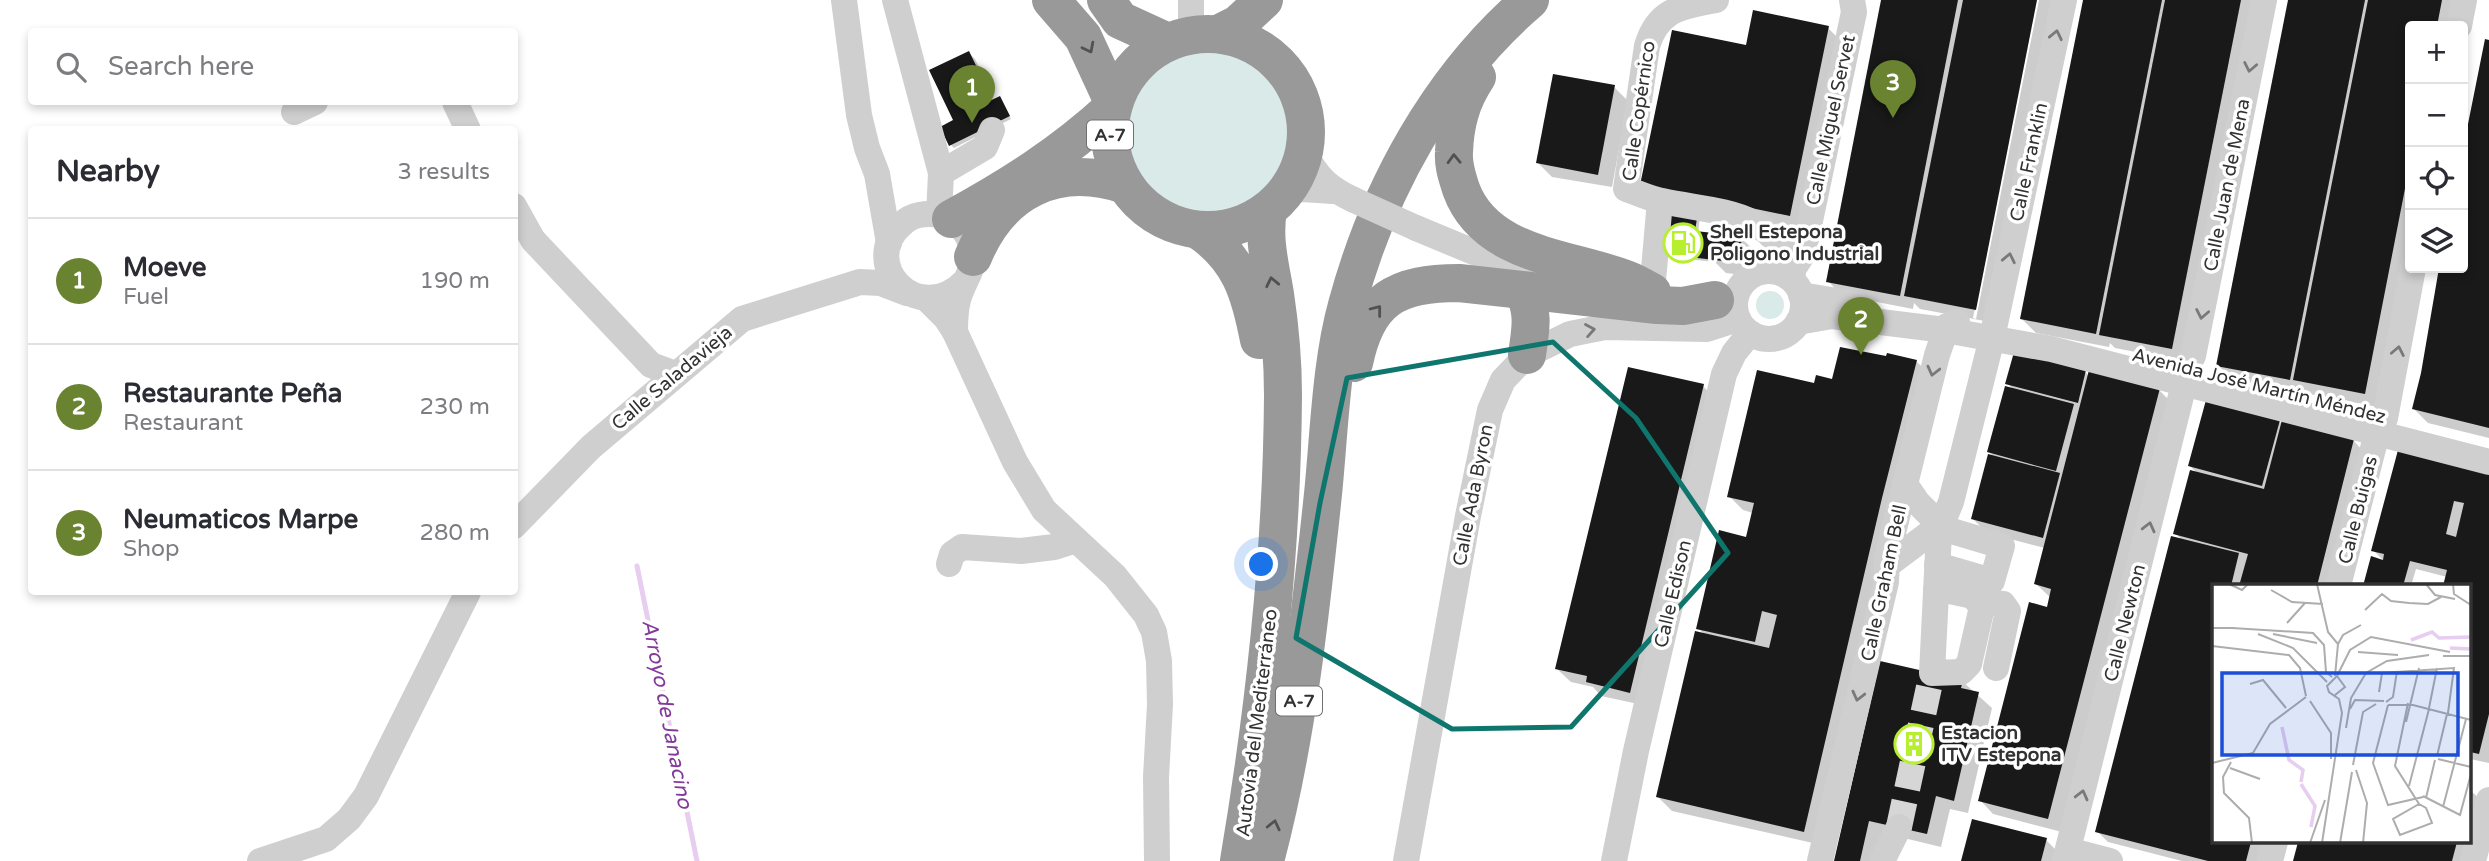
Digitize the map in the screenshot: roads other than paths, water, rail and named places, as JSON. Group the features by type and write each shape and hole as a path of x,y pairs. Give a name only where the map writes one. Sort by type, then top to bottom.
{"highway":[{"path":"939,216 1018,181 1081,137 1113,106 1083,37 1051,0"},
{"path":"1106,0 1120,20 1193,27 1238,24 1265,0"},
{"path":"1527,3 1496,54 1475,79 1455,125 1453,165 1463,194 1480,220 1499,237 1558,259 1624,278 1652,292"},
{"path":"1311,613 1338,352 1346,307 1360,264 1393,181 1438,100 1479,51 1527,3"},
{"name":"A-7","path":"1193,27 1257,46 1282,65 1299,92 1307,122 1305,153 1295,180 1278,201 1246,222 1221,229 1198,230 1173,223 1150,210 1125,185 1114,158 1110,133 1113,106 1134,67 1150,52 1193,27"},
{"path":"969,269 991,220 1002,209 1032,189 1056,178 1077,176 1102,177 1125,185"},
{"name":"Autovía del Mediterráneo","path":"1239,861 1262,699 1280,495 1283,393 1281,341 1265,238 1278,201"},
{"name":"Autovía del Mediterráneo","path":"1198,230 1226,254 1243,282 1260,345 1263,386 1258,527 1249,627 1237,734 1218,861"},
{"path":"1311,613 1334,519 1356,356 1364,330 1376,308 1390,296 1408,287 1432,283 1459,283 1683,306 1734,314"},
{"path":"1523,291 1530,304 1532,316 1527,355"},
{"name":"Autovía del Mediterráneo","path":"1265,861 1292,741 1311,613"}],"street":[{"path":"844,0 859,116 877,174 889,271 896,284 946,318 1015,462 1044,510 1115,576 1142,609 1154,632 1159,661 1160,704 1156,777 1157,861"},
{"path":"895,0 941,173 939,216"},
{"name":"Calle Copérnico","path":"1660,201 1626,189 1651,30 1665,15 1685,6 1716,0"},
{"name":"Calle Miguel Servet","path":"1794,281 1803,254 1854,12 1852,0"},
{"name":"Calle Franklin","path":"1994,331 2064,0"},
{"name":"Calle Juan de Mena","path":"2185,375 2193,356 2264,0"},
{"path":"2460,21 2464,0"},
{"path":"456,105 466,126"},
{"path":"941,173 985,147 992,130"},
{"path":"1305,153 1321,180 1344,195 1471,252 1519,268 1551,276 1652,292 1734,314 1771,339 1782,337 1798,322 1803,304 1789,262 1761,226 1724,211 1660,201 1652,292"},
{"path":"877,174 891,188 967,235 969,269 956,304 955,332"},
{"path":"1278,201 1302,189 1344,195"},
{"path":"518,213 533,240 651,365 676,374"},
{"path":"888,250 903,223 914,216 939,216"},
{"name":"Calle Saladavieja","path":"860,282 888,250"},
{"path":"917,296 944,297 956,290 969,269"},
{"path":"1734,314 1737,292 1750,277 1769,271 1794,281"},
{"name":"Calle Buigas","path":"2340,584 2381,425 2412,273"},
{"name":"Avenida José Martín Méndez","path":"1794,281 1955,325"},
{"name":"Calle Saladavieja","path":"518,522 591,447 743,319 860,282 881,283 917,296"},
{"name":"Calle Ada Byron","path":"1406,861 1468,516 1490,410 1503,380 1527,355 1570,334 1605,327 1707,329 1734,314"},
{"name":"Calle Edison","path":"1614,861 1636,751 1724,374 1734,353 1734,314"},
{"name":"Avenida José Martín Méndez","path":"1798,322 1832,316 1955,325 2083,341 2185,375"},
{"name":"Calle Graham Bell","path":"1820,861 1886,582 1886,566 1905,484 1955,325"},
{"path":"1937,577 1973,596 1982,607 1967,667 1957,672 1932,673 1937,577 1941,522 1994,331"},
{"name":"Avenida José Martín Méndez","path":"1994,331 2051,349 2185,375 2381,425 2489,462"},
{"name":"Calle Newton","path":"2067,856 2185,375"},
{"name":"Avenida José Martín Méndez","path":"2381,425 2436,430 2489,443"},
{"path":"1905,484 1918,503 1941,522 2002,545 1992,581 1937,577"},
{"path":"1886,566 1941,522"},
{"path":"948,564 952,554 962,547 1021,551 1054,547 1076,540"},
{"path":"271,859 319,850 349,819 366,796 466,595"},
{"path":"1980,603 2003,604 2008,611 1996,668"},
{"path":"2473,861 2489,800"},
{"path":"1882,861 1899,827"},
{"path":"2270,861 2274,844"},
{"path":"2067,856 2110,861"}],"waterway":[{"name":"Arroyo de Janacino","path":"637,566 697,861"}],"tunnel":[{"path":"1899,827 1932,673"}],"place":[{"name":"Neumaticos Marpe","path":"1893,118"},
{"name":"Moeve","path":"972,123"},
{"name":"Shell Estepona Poligono Industrial","path":"1683,243"},
{"name":"Restaurante Peña","path":"1861,355"},
{"name":"Estacion ITV Estepona","path":"1914,744"}]}
